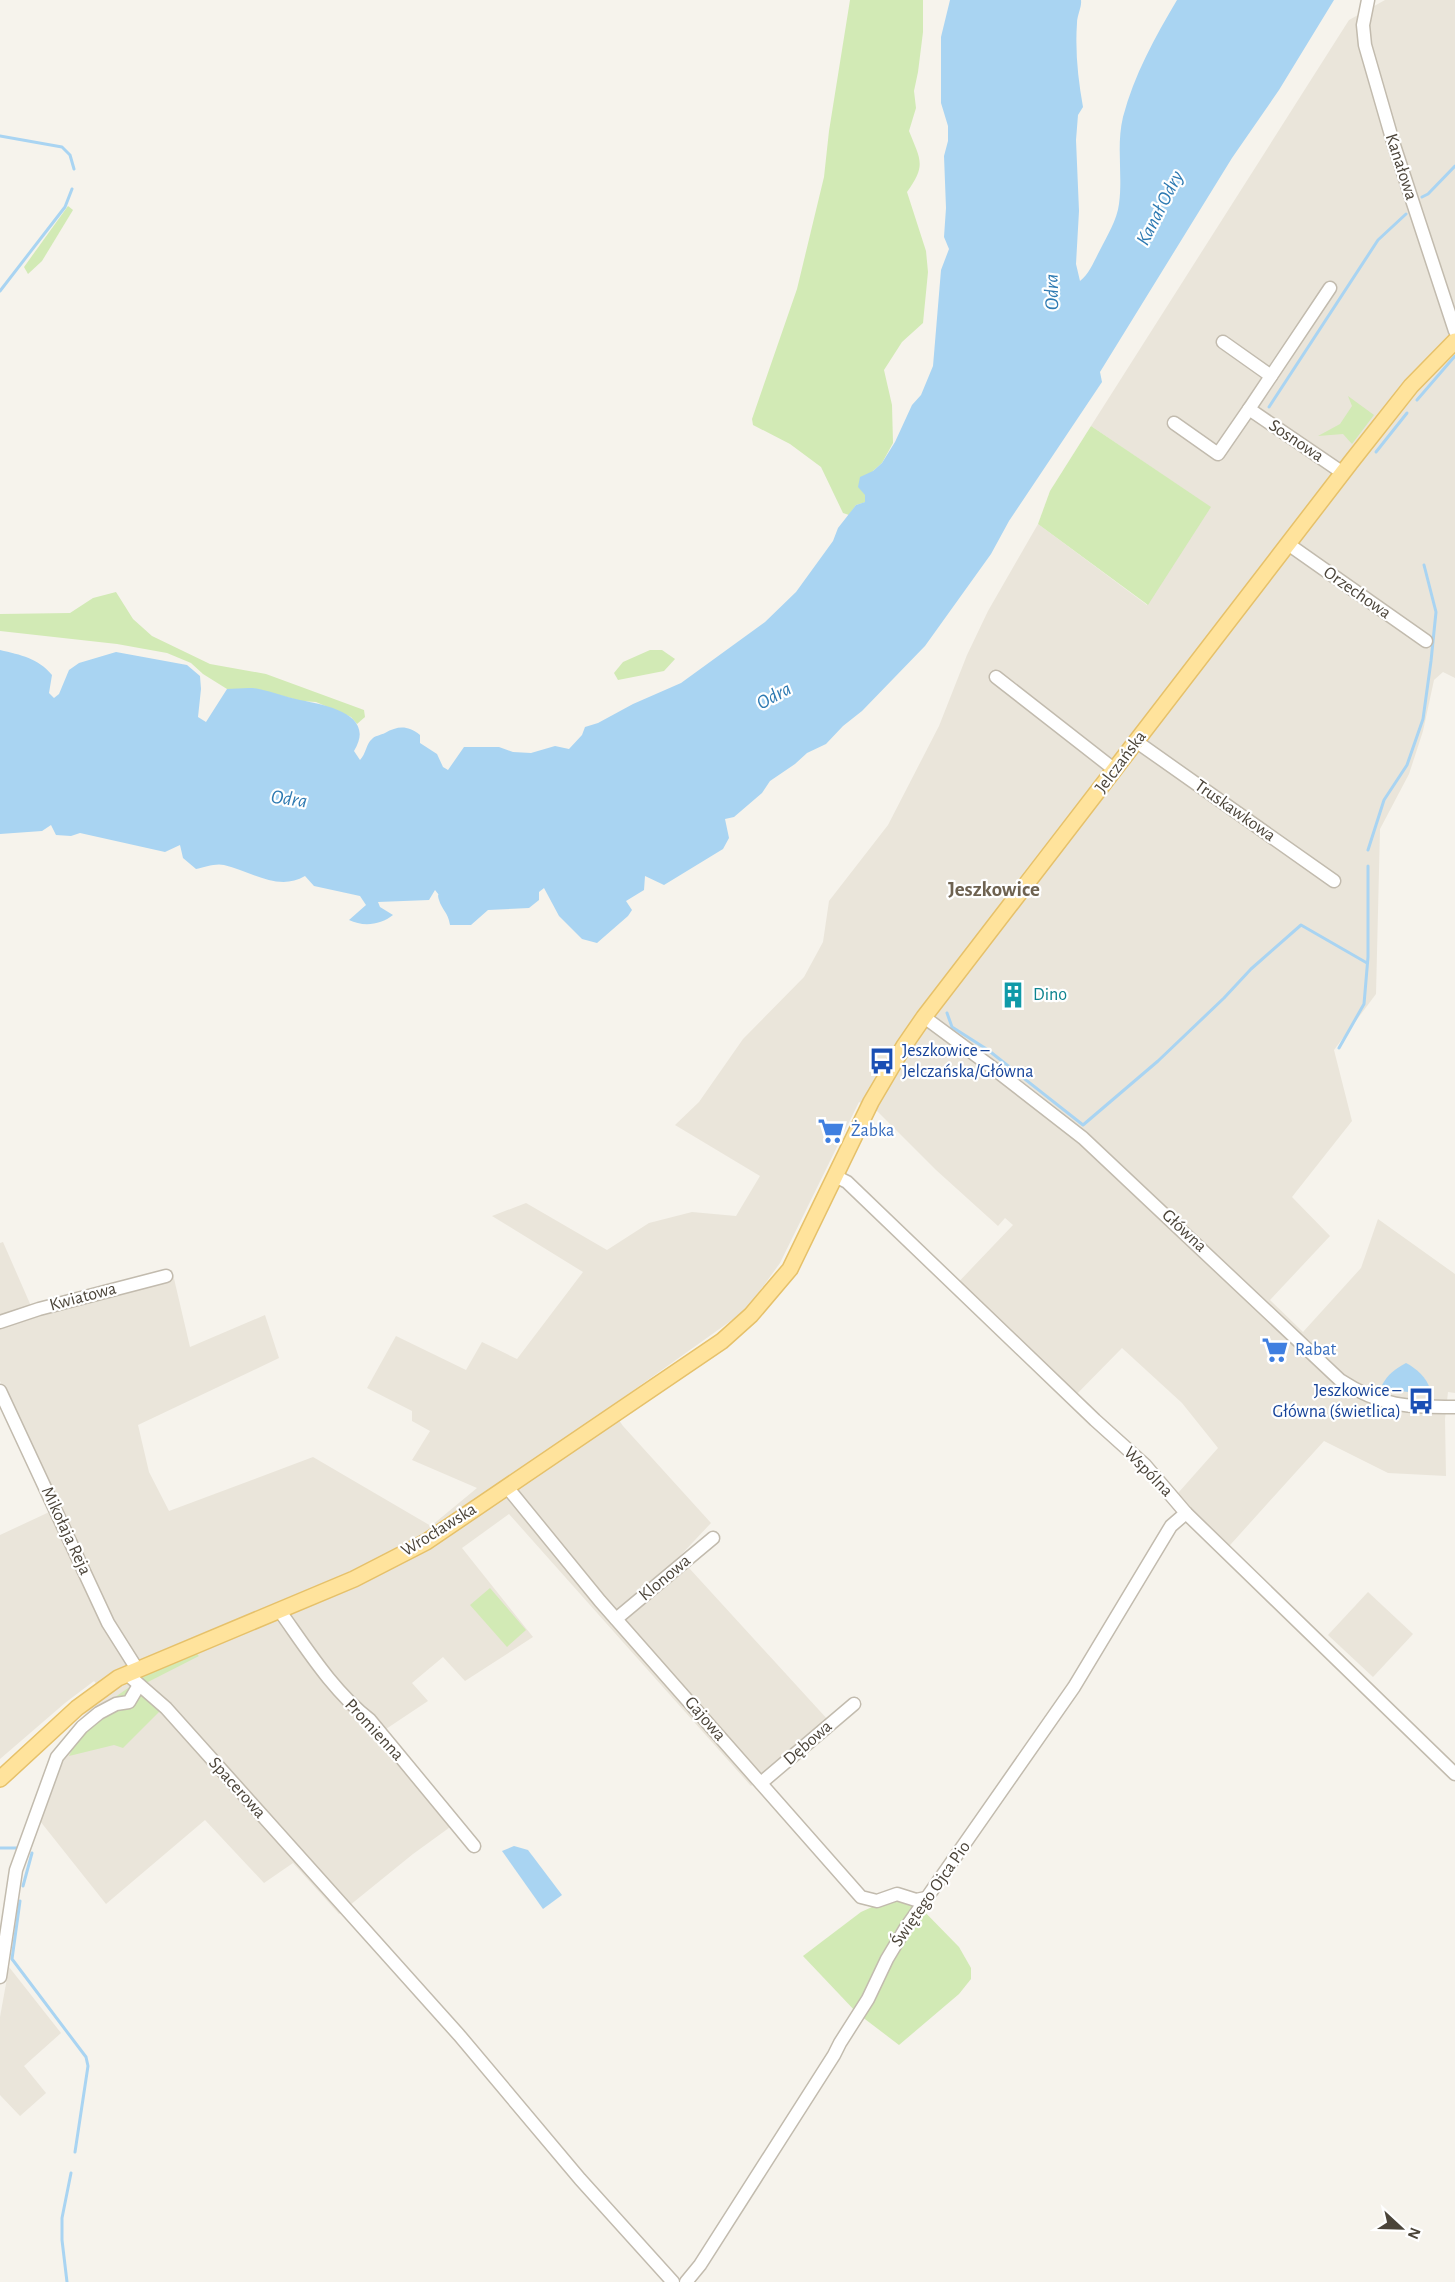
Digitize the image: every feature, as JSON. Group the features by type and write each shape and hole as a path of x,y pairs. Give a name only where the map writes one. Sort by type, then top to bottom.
{"main road":[{"name":"Jelczańska","path":"821,1205 871,1102 924,1017 1342,473 1411,386 1455,341"},
{"name":"Wrocławska","path":"0,1779 76,1708 105,1686 132,1671 354,1579 426,1542 722,1341 751,1315 790,1269 821,1205"}],"street":[{"name":"Kanałowa","path":"1368,0 1363,26 1365,45 1392,142 1455,332"},
{"name":"Sosnowa","path":"1174,423 1218,454 1330,288"},
{"path":"1223,342 1271,376"},
{"name":"Sosnowa","path":"1249,409 1342,473"},
{"name":"Orzechowa","path":"1288,544 1426,640"},
{"path":"996,677 1115,770"},
{"name":"Truskawkowa","path":"1137,742 1334,881"},
{"name":"Główna","path":"924,1017 1083,1138 1340,1380 1362,1394 1383,1402 1402,1406 1455,1407"},
{"name":"Wspólna","path":"836,1176 847,1182 1095,1420 1145,1465 1186,1513 1455,1774"},
{"name":"Kwiatowa","path":"0,1322 48,1306 166,1276"},
{"name":"Mikołaja Reja","path":"0,1391 132,1671"},
{"name":"Gajowa","path":"507,1487 616,1619 861,1897 877,1901 897,1894 916,1900 926,1898"},
{"name":"Świętego Ojca Pio","path":"686,2282 700,2265 815,2086 868,1999 887,1959 926,1898 1074,1687 1171,1526 1186,1513"},
{"name":"Klonowa","path":"616,1619 713,1538"},
{"name":"Promienna","path":"279,1610 335,1688 370,1720 474,1846"},
{"name":"Spacerowa","path":"132,1671 139,1685 166,1708 459,2035 580,2179 673,2282"},
{"path":"0,1977 16,1870 57,1757 82,1727 99,1713 116,1704 129,1702 139,1685"},
{"name":"Dębowa","path":"761,1783 854,1704"}],"shaded area":[{"path":"1385,0 1455,0 1455,678 1443,672 1434,680 1423,731 1409,774 1380,829 1376,994 1334,1050 1352,1121 1292,1197 1330,1236 1270,1300 1303,1332 1361,1268 1378,1219 1455,1274 1455,1393 1448,1392 1445,1419 1446,1476 1388,1473 1324,1441 1222,1554 1171,1501 1218,1448 1182,1403 1122,1348 1069,1402 951,1290 1013,1225 1005,1218 998,1226 936,1170 877,1111 859,1102 780,1263 746,1310 610,1407 623,1426 711,1523 679,1557 829,1721 751,1786 509,1514 462,1548 533,1637 465,1681 443,1657 412,1683 428,1701 383,1731 453,1825 339,1914 293,1863 264,1883 205,1820 106,1904 40,1821 76,1724 104,1693 94,1681 0,1759 0,1535 60,1507 0,1381 0,1243 3,1242 31,1306 172,1270 190,1347 265,1315 279,1358 138,1425 149,1472 169,1511 313,1457 431,1526 477,1488 412,1460 430,1431 412,1421 412,1411 367,1388 396,1336 466,1370 482,1342 517,1359 583,1272 492,1216 526,1203 607,1250 649,1223 692,1212 736,1216 760,1176 675,1125 699,1102 743,1039 804,977 823,942 829,901 888,825 939,726 967,655 988,611 1038,524 1147,605 1210,507 1091,426 1349,20"},
{"path":"1368,1592 1413,1634 1373,1677 1328,1635"},
{"path":"9,1967 61,2033 24,2066 46,2093 20,2116 0,2095 0,2017"}],"green space":[{"path":"850,0 923,0 923,32 914,91 916,108 909,131 920,162 917,175 907,192 926,251 928,272 923,323 902,342 884,370 892,405 893,443 882,463 873,471 866,502 856,505 849,515 843,513 821,467 790,444 753,425 752,419 797,289 824,177"},
{"path":"68,206 73,210 42,261 28,274 24,267"},
{"path":"1348,396 1374,415 1352,444 1343,434 1318,436 1340,424 1352,406"},
{"path":"1091,426 1211,507 1148,605 1038,524 1050,491"},
{"path":"116,592 133,619 152,636 210,664 266,674 364,710 365,717 357,724 351,717 316,702 301,701 257,689 227,689 203,674 191,663 167,653 117,644 0,631 0,614 70,613 93,598"},
{"path":"650,650 662,650 675,659 664,671 618,680 614,673 623,662"},
{"path":"490,1588 526,1630 507,1647 470,1605"},
{"path":"196,1653 199,1656 146,1683 167,1704 123,1748 114,1745 69,1756 88,1716 141,1679 150,1669"},
{"path":"894,1897 915,1902 959,1947 971,1968 971,1979 959,1994 899,2045 857,2013 803,1956 861,1912"}],"water":[{"path":"950,0 1081,0 1076,44 1083,107 1078,115 1076,140 1079,211 1076,264 1080,281 1092,267 1118,210 1121,128 1133,86 1177,0 1334,0 1279,90 1232,158 1100,372 1102,382 1009,521 991,554 925,646 862,711 826,744 807,753 770,781 762,793 734,817 725,819 729,838 723,849 664,885 645,876 644,890 626,901 632,910 628,916 597,943 582,939 559,916 544,888 539,892 539,900 529,908 488,910 471,925 450,925 440,903 439,894 435,890 429,900 378,902 380,907 393,915 377,923 360,924 349,920 366,905 360,896 314,886 305,876 285,882 264,879 221,865 196,869 183,858 180,845 165,852 80,833 71,836 56,835 51,825 42,831 0,834 0,650 29,658 47,669 52,675 49,693 54,698 59,694 69,670 79,663 116,652 187,665 200,676 198,717 206,722 227,689 259,689 322,705 354,720 359,728 359,738 354,751 360,760 373,738 394,729 403,728 411,729 420,735 420,743 437,754 443,767 448,770 464,747 499,747 513,752 531,753 555,746 569,749 582,735 585,727 681,683 765,622 796,592 856,505 865,502 865,495 858,487 860,477 873,471 882,463 895,442 912,405 921,395 933,366 941,270 949,249 944,237 946,208 944,156 948,141 948,126 941,103 941,37"},
{"path":"1406,1363 1424,1377 1430,1389 1426,1394 1391,1390 1382,1385 1392,1372"},
{"path":"514,1846 528,1850 562,1895 543,1909 502,1851"}],"waterway":[{"path":"0,136 62,147 70,155 74,169"},
{"path":"1422,197 1428,194 1455,166"},
{"path":"0,291 65,207 72,189"},
{"path":"1269,407 1378,240 1406,214"},
{"path":"1417,400 1455,356"},
{"path":"1376,452 1407,413"},
{"path":"1368,850 1384,800 1407,765 1423,719 1436,612 1424,565"},
{"path":"1339,1048 1364,1004 1368,957 1368,866"},
{"path":"947,1013 952,1027 988,1050 1083,1125 1158,1061 1251,969 1301,925 1367,963"},
{"path":"0,1848 17,1848"},
{"path":"23,1886 32,1853"},
{"path":"20,1901 12,1959 86,2057 88,2066 75,2152"},
{"path":"67,2282 62,2218 71,2173"}],"place":[{"name":"Dino","path":"1013,995"},
{"name":"Jeszkowice – Jelczańska/Główna","path":"882,1061"},
{"name":"Żabka","path":"831,1131"},
{"name":"Rabat","path":"1275,1350"},
{"name":"Jeszkowice – Główna (świetlica)","path":"1421,1401"}],"district":[{"name":"Jeszkowice","path":"994,889"}],"water label":[{"name":"Kanał Odry","path":"1160,208"},
{"name":"Odra","path":"1052,292"},
{"name":"Odra","path":"774,696"},
{"name":"Odra","path":"289,799"}]}
